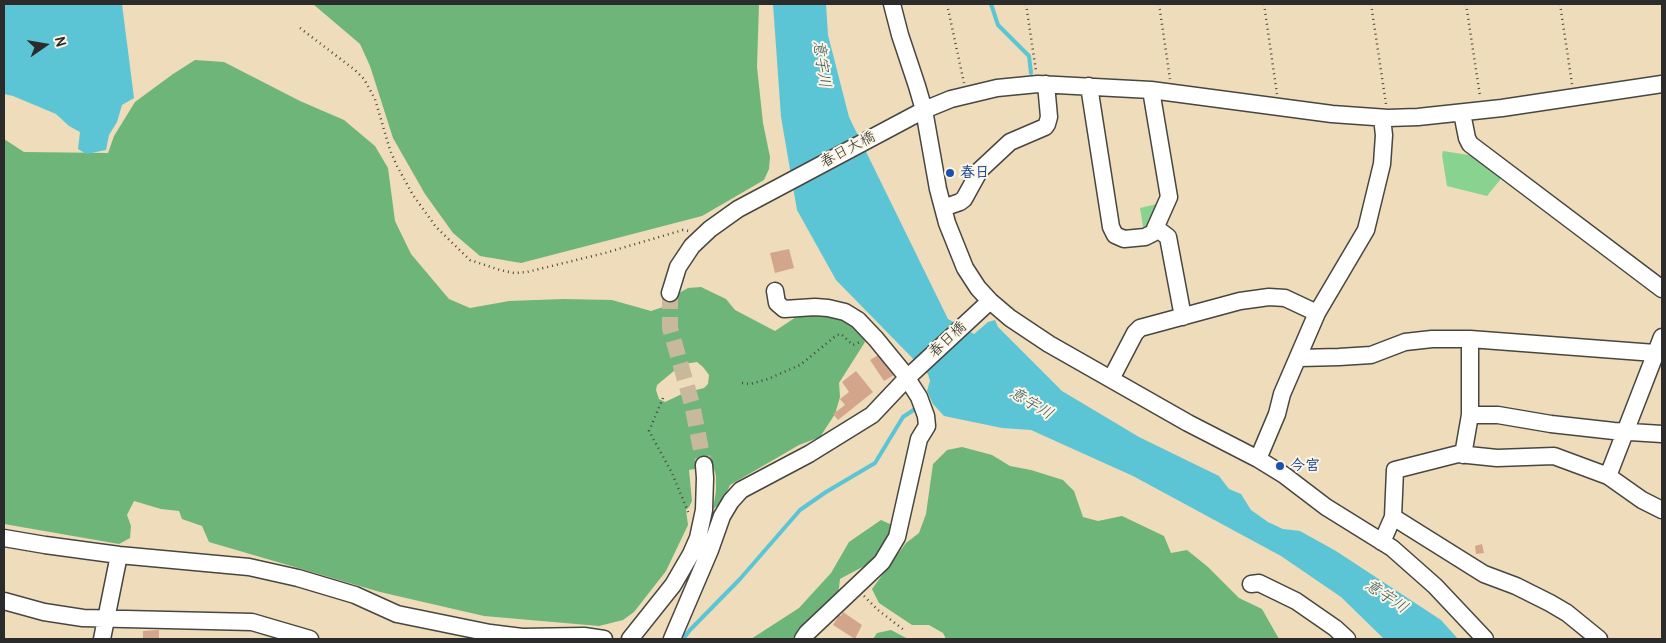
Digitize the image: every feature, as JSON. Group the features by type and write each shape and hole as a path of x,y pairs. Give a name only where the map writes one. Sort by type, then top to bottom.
{"street":[{"path":"892,4 917,86 920,112 942,208 955,247 965,268 987,304 1111,379 1284,475 1326,507 1392,548 1435,586 1485,639"},
{"path":"942,208 964,199 980,170 1010,142 1045,127 1049,112 1042,84"},
{"name":"春日大橋","path":"670,293 678,267 698,239 722,219 920,112 951,99 1007,86 1042,84 1151,90 1275,108 1385,118 1462,113 1662,84"},
{"path":"1089,86 1113,231 1124,239 1145,237 1153,232 1169,197 1151,90"},
{"path":"1462,113 1470,144 1592,238 1662,288"},
{"path":"1258,459 1277,414 1282,394 1317,313 1366,230 1382,164 1385,118"},
{"path":"1156,228 1168,237 1183,316"},
{"path":"774,291 777,303 784,309 815,307 845,312 858,320 909,377 926,416 927,426 918,439 897,537 882,562 807,633 803,639"},
{"path":"1111,379 1135,333 1140,328 1240,301 1278,297 1286,298 1317,313"},
{"name":"春日橋","path":"672,639 710,550 722,516 731,501 741,490 809,454 872,415 909,377 987,304"},
{"path":"1608,476 1662,337"},
{"path":"1299,358 1372,354 1405,342 1432,339 1470,339 1655,353"},
{"path":"1463,455 1470,415 1470,339"},
{"path":"1470,415 1498,415 1551,424 1662,434"},
{"path":"1382,542 1393,517 1394,470 1458,454 1497,458 1554,456 1608,476 1642,500 1662,510"},
{"path":"630,639 659,603 691,554 702,523 705,494 704,464"},
{"path":"1393,517 1484,574 1516,586 1550,603 1599,639"},
{"path":"4,538 119,555 249,566 355,595 397,614 488,636 594,638"},
{"path":"102,639 119,555"},
{"path":"1251,584 1259,583 1296,601 1335,628 1347,639"},
{"path":"4,601 63,616 252,622 310,639"}],"path":[{"path":"947,4 967,95"},
{"path":"1026,4 1042,84"},
{"path":"1159,4 1172,93"},
{"path":"1264,4 1277,95 1275,108"},
{"path":"1371,4 1385,118"},
{"path":"1466,4 1482,110"},
{"path":"1560,4 1574,97"},
{"path":"300,28 356,70 364,79 375,99 397,166 413,195 436,227 470,260 514,273 527,272 605,253 683,230 688,230 698,239"},
{"path":"742,383 750,384 768,379 800,365 837,335 841,334 853,345 861,340 876,339"},
{"path":"663,398 649,431 672,473 690,518 702,523"},
{"path":"856,587 878,610 904,630"}],"green space":[{"path":"313,4 759,4 757,67 763,123 770,157 769,169 764,180 702,216 521,263 480,256 453,233 425,194 393,138 370,66 360,44"},
{"path":"195,60 224,62 300,101 344,120 375,146 388,168 395,221 411,254 449,299 470,308 509,301 563,299 612,300 651,311 666,306 679,293 688,288 701,287 726,299 735,310 775,331 802,313 830,311 859,325 865,342 839,383 840,397 835,414 820,437 799,445 730,485 723,501 713,509 716,491 714,469 711,466 689,470 692,501 686,510 688,525 666,571 634,612 623,620 599,626 484,616 380,592 209,542 202,526 182,519 179,511 161,509 134,501 127,515 131,526 130,538 119,544 4,524 4,139 24,152 108,153 114,136 135,102","holes":["697,362 709,375 708,384 704,388 684,393 665,402 659,399 656,390 657,385 675,370 684,364"]},
{"path":"1443,151 1475,156 1500,175 1500,180 1487,196 1447,186"},
{"path":"1161,203 1144,233 1140,208"},
{"path":"962,447 992,455 1010,466 1063,480 1074,491 1083,517 1098,521 1122,516 1164,536 1171,553 1187,550 1208,567 1239,598 1262,609 1279,639 946,639 943,633 929,625 912,625 879,603 872,589 906,543 919,533 926,514 933,464 947,450"},
{"path":"881,520 892,525 891,535 880,553 866,565 840,579 838,596 795,639 751,639 799,608 831,573 849,542"},
{"path":"891,630 908,639 873,639 877,633"}],"water":[{"path":"4,4 122,4 134,98 122,105 117,122 109,135 106,150 86,154 78,149 80,132 69,126 56,114 4,94"},
{"name":"意宇川","path":"773,4 826,4 828,35 849,117 948,319 974,334 988,322 995,320 998,327 1062,391 1139,437 1219,476 1229,489 1241,494 1251,510 1268,522 1283,529 1300,531 1336,551 1441,620 1458,639 1384,639 1341,597 1281,556 1133,476 1031,430 1002,428 944,416 933,404 927,391 930,381 928,374 836,280 797,210 781,117"}],"building":[{"path":"789,249 794,268 775,273 770,253"},
{"path":"880,354 894,375 884,381 870,360"},
{"path":"856,371 873,392 838,420 833,414 845,405 840,399 849,392 842,382"},
{"path":"1482,544 1484,553 1476,554 1475,546"},
{"path":"843,612 862,625 855,639 833,625"},
{"path":"159,630 159,639 143,639 143,631"}],"waterway":[{"path":"991,4 998,25 1029,56 1031,73"},
{"path":"683,639 740,579 800,510 875,463 903,417 915,409"}],"tunnel":[{"path":"670,293 670,328 692,404 704,465"}],"place":[{"name":"春日","path":"950,173"},
{"name":"今宮","path":"1280,466"}]}
